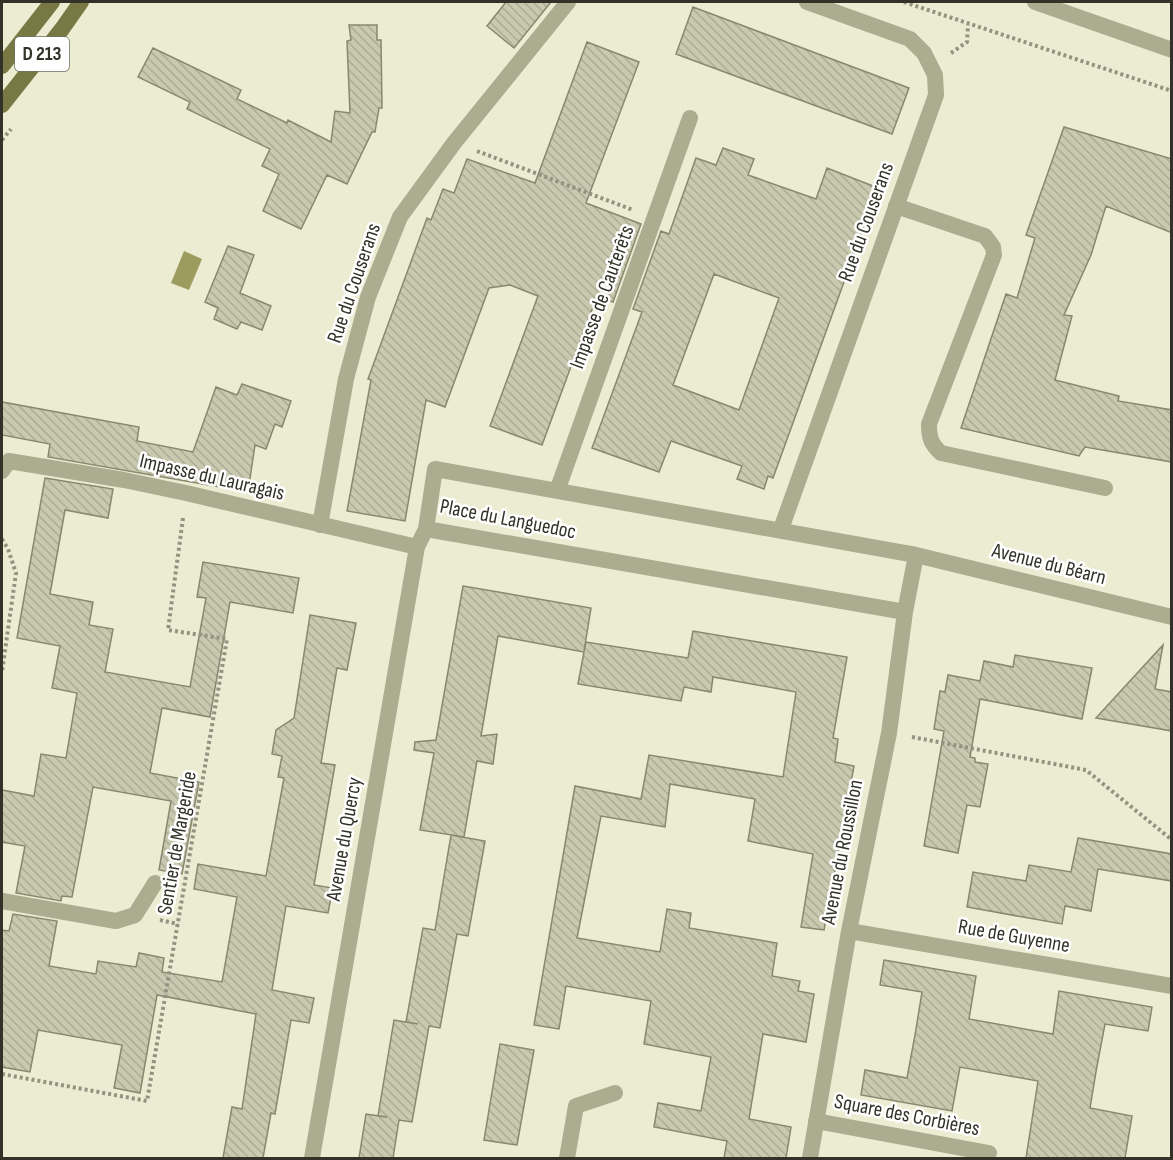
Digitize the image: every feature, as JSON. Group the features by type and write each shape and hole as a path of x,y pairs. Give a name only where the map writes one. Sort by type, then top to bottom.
{"main road":[{"path":"2,66 52,2"},
{"name":"D 213","path":"2,105 81,2"}],"street":[{"name":"Rue du Couserans","path":"320,525 346,379 368,297 400,217 454,143 568,2"},
{"name":"Rue du Couserans","path":"781,529 936,95 935,75 924,53 910,39 807,2"},
{"path":"1035,2 1172,50"},
{"name":"Impasse de Cauterêts","path":"557,491 690,117"},
{"path":"896,206 985,236 993,247 994,255 929,424 929,437 932,445 941,453 1105,488"},
{"name":"Impasse du Lauragais","path":"2,471 9,461 124,480 417,547"},
{"name":"Place du Languedoc","path":"905,612 426,529 435,469 781,529 916,555"},
{"name":"Avenue du Quercy","path":"312,1158 417,547 426,529"},
{"name":"Avenue du Roussillon","path":"810,1158 849,931 890,733 905,612 916,555"},
{"name":"Avenue du Béarn","path":"916,555 1172,617"},
{"path":"2,901 116,921 135,915 155,883"},
{"name":"Rue de Guyenne","path":"849,931 1172,986"},
{"path":"567,1158 576,1106 615,1093"},
{"name":"Square des Corbières","path":"816,1121 989,1153"}],"path":[{"path":"903,2 1172,91"},
{"path":"931,67 967,42 968,25"},
{"path":"454,143 654,218"},
{"name":"Sentier de Margeride","path":"2,1074 147,1101 227,639 168,630 186,493"},
{"path":"2,539 16,573 2,672"},
{"path":"890,733 1086,770 1172,840"}],"shaded area":[{"path":"184,251 202,259 189,290 171,283"}],"building":[{"path":"506,2 551,2 514,48 487,26"},
{"path":"693,7 909,88 892,134 676,54"},
{"path":"349,25 377,25 377,40 381,40 382,108 379,108 375,132 372,132 347,184 327,175 301,229 263,211 279,174 262,166 270,149 187,109 190,102 138,77 153,48 241,90 237,99 287,123 288,120 331,142 335,111 350,113 347,41 351,40"},
{"path":"587,42 639,62 586,203 641,224 613,302 597,296 542,445 490,426 538,296 510,285 489,288 445,407 426,400 405,521 347,511 371,380 368,379 427,218 431,220 443,189 454,193 467,159 535,183"},
{"path":"1064,127 1172,159 1172,233 1106,206 1091,255 1064,315 1072,316 1055,380 1119,396 1118,401 1172,410 1172,462 1085,447 1079,456 961,428 1006,294 1017,298 1035,238 1026,235"},
{"path":"723,148 754,159 748,175 816,199 827,168 878,188 773,478 768,476 764,489 737,479 742,466 671,441 659,472 592,448 642,312 633,309 661,231 669,234 696,158 716,165","holes":["714,274 779,298 739,410 673,385"]},
{"path":"228,246 254,255 240,293 271,306 262,330 241,322 237,329 214,319 218,308 205,302"},
{"path":"242,384 291,401 282,427 275,424 266,449 255,445 248,492 48,457 50,444 2,435 2,402 139,427 137,441 193,452 216,387 237,395"},
{"path":"45,478 113,489 108,518 65,510 50,594 93,602 89,625 113,629 105,672 190,687 206,598 197,597 203,562 299,578 293,613 230,602 210,717 162,708 150,773 199,782 182,874 159,870 171,801 93,787 72,897 62,896 61,901 16,893 25,846 2,842 2,790 34,796 41,754 66,758 77,693 52,688 60,646 17,638"},
{"path":"463,586 591,608 584,651 586,642 688,658 693,631 847,657 833,738 838,739 835,762 854,766 824,930 801,927 813,854 748,841 755,799 670,784 665,827 601,816 577,938 660,952 667,909 691,913 689,928 777,943 772,976 800,981 798,991 814,994 806,1042 763,1034 749,1119 791,1127 786,1158 724,1158 727,1141 654,1127 658,1103 701,1111 711,1057 644,1044 651,1001 566,986 559,1029 534,1025 575,786 641,799 649,755 783,777 796,692 713,677 711,692 684,687 681,701 578,684 584,652 498,636 481,736 497,734 493,764 477,761 464,837 420,830 434,753 414,750 415,742 436,740"},
{"path":"310,615 356,623 347,670 337,668 321,763 335,765 314,885 333,888 328,913 286,906 272,990 314,998 309,1023 291,1020 275,1114 271,1113 263,1158 223,1158 232,1107 242,1109 256,1014 157,995 140,1093 114,1088 122,1045 38,1030 30,1072 2,1067 2,930 9,931 13,914 57,921 49,966 96,974 98,961 136,967 139,953 164,958 162,972 222,982 237,897 194,889 198,864 266,876 284,778 278,777 282,756 272,754 276,730 294,718"},
{"path":"1163,645 1155,689 1172,692 1172,731 1096,718"},
{"path":"1015,655 1092,668 1082,719 980,699 970,757 975,758 975,762 988,764 980,807 967,805 958,853 924,846 944,731 934,729 940,691 945,692 948,675 980,681 984,661 1013,667"},
{"path":"451,835 485,841 468,936 457,934 440,1028 429,1026 412,1122 399,1120 393,1158 359,1158 366,1114 378,1116 394,1020 406,1022 423,928 435,930"},
{"path":"1078,838 1172,854 1172,881 1098,869 1091,911 1065,906 1062,924 967,907 973,872 1026,881 1029,865 1071,872"},
{"path":"884,960 976,976 969,1019 1053,1034 1059,991 1152,1007 1148,1031 1105,1024 1097,1066 1090,1108 1132,1116 1125,1158 1026,1158 1038,1081 960,1067 952,1111 861,1095 865,1070 907,1078 915,1035 922,992 880,985"},
{"path":"500,1044 534,1050 517,1145 484,1140"}]}
